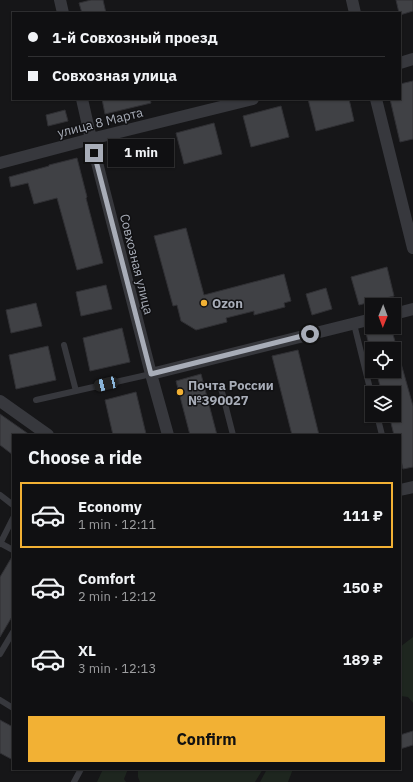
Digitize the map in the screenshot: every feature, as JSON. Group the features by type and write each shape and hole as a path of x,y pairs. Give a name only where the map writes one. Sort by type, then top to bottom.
{"street":[{"path":"60,0 63,12"},
{"path":"352,0 355,12"},
{"path":"401,63 413,59"},
{"name":"Совхозная улица","path":"82,100 151,374 168,434"},
{"name":"улица 8 Марта","path":"0,163 249,100"},
{"path":"376,100 413,248"},
{"path":"401,312 413,309"},
{"path":"151,374 365,321"},
{"path":"0,400 47,434"},
{"path":"401,490 413,487"}],"lane":[{"path":"354,324 369,386"},
{"path":"64,345 76,391"},
{"path":"36,400 151,374"},
{"path":"221,388 233,434"},
{"path":"379,422 382,434"},
{"path":"0,495 12,504"},
{"path":"12,520 0,544 12,550"},
{"path":"0,654 12,634"},
{"path":"0,700 12,707"},
{"path":"74,782 80,770"}],"shaded area":[{"path":"413,637 413,703 408,697 401,696 401,646"},
{"path":"103,770 128,770 124,779 126,782 97,782"},
{"path":"138,770 262,770 255,782 140,782"},
{"path":"266,770 293,770 288,782 260,782"}],"building":[{"path":"91,0 103,0 106,12 82,12 79,3"},
{"path":"396,0 413,0 413,11 401,15 401,12 399,12"},
{"path":"413,81 413,139 400,142 390,100 401,100 401,84"},
{"path":"102,100 150,100 151,103 105,114"},
{"path":"308,100 349,100 354,121 316,131"},
{"path":"281,106 289,137 251,147 243,116"},
{"path":"65,110 68,121 48,126 46,115"},
{"path":"214,123 222,154 184,164 176,133"},
{"path":"77,158 103,263 77,270 57,198 34,204 28,183 11,187 9,177"},
{"path":"186,228 204,295 284,274 291,301 284,303 285,307 254,315 254,311 226,318 227,322 196,330 181,321 177,305 173,306 154,236"},
{"path":"387,267 394,296 386,298 365,298 365,303 359,305 351,277"},
{"path":"106,285 112,309 81,316 76,292"},
{"path":"326,288 332,309 312,315 306,294"},
{"path":"36,303 42,326 11,333 6,310"},
{"path":"122,328 130,362 90,371 83,338"},
{"path":"366,334 393,334 395,342 368,342"},
{"path":"48,346 56,380 16,389 9,355"},
{"path":"298,350 319,434 292,434 272,356"},
{"path":"401,363 413,406 413,467 403,469 401,460 401,434 394,434 391,422 401,422 401,386 380,386 378,378 401,378"},
{"path":"201,374 217,434 190,434 176,381"},
{"path":"136,392 146,434 113,434 105,400"},
{"path":"0,414 29,434 12,434 12,454 0,445"},
{"path":"12,557 12,617 0,637 0,577"},
{"path":"0,720 12,726 12,759 0,753"},
{"path":"413,731 413,745 401,749 401,735"}],"place":[{"name":"Ozon","path":"204,303"},
{"name":"Почта России №390027","path":"180,392"}],"route":[{"path":"94,153 151,374 310,334"}]}
